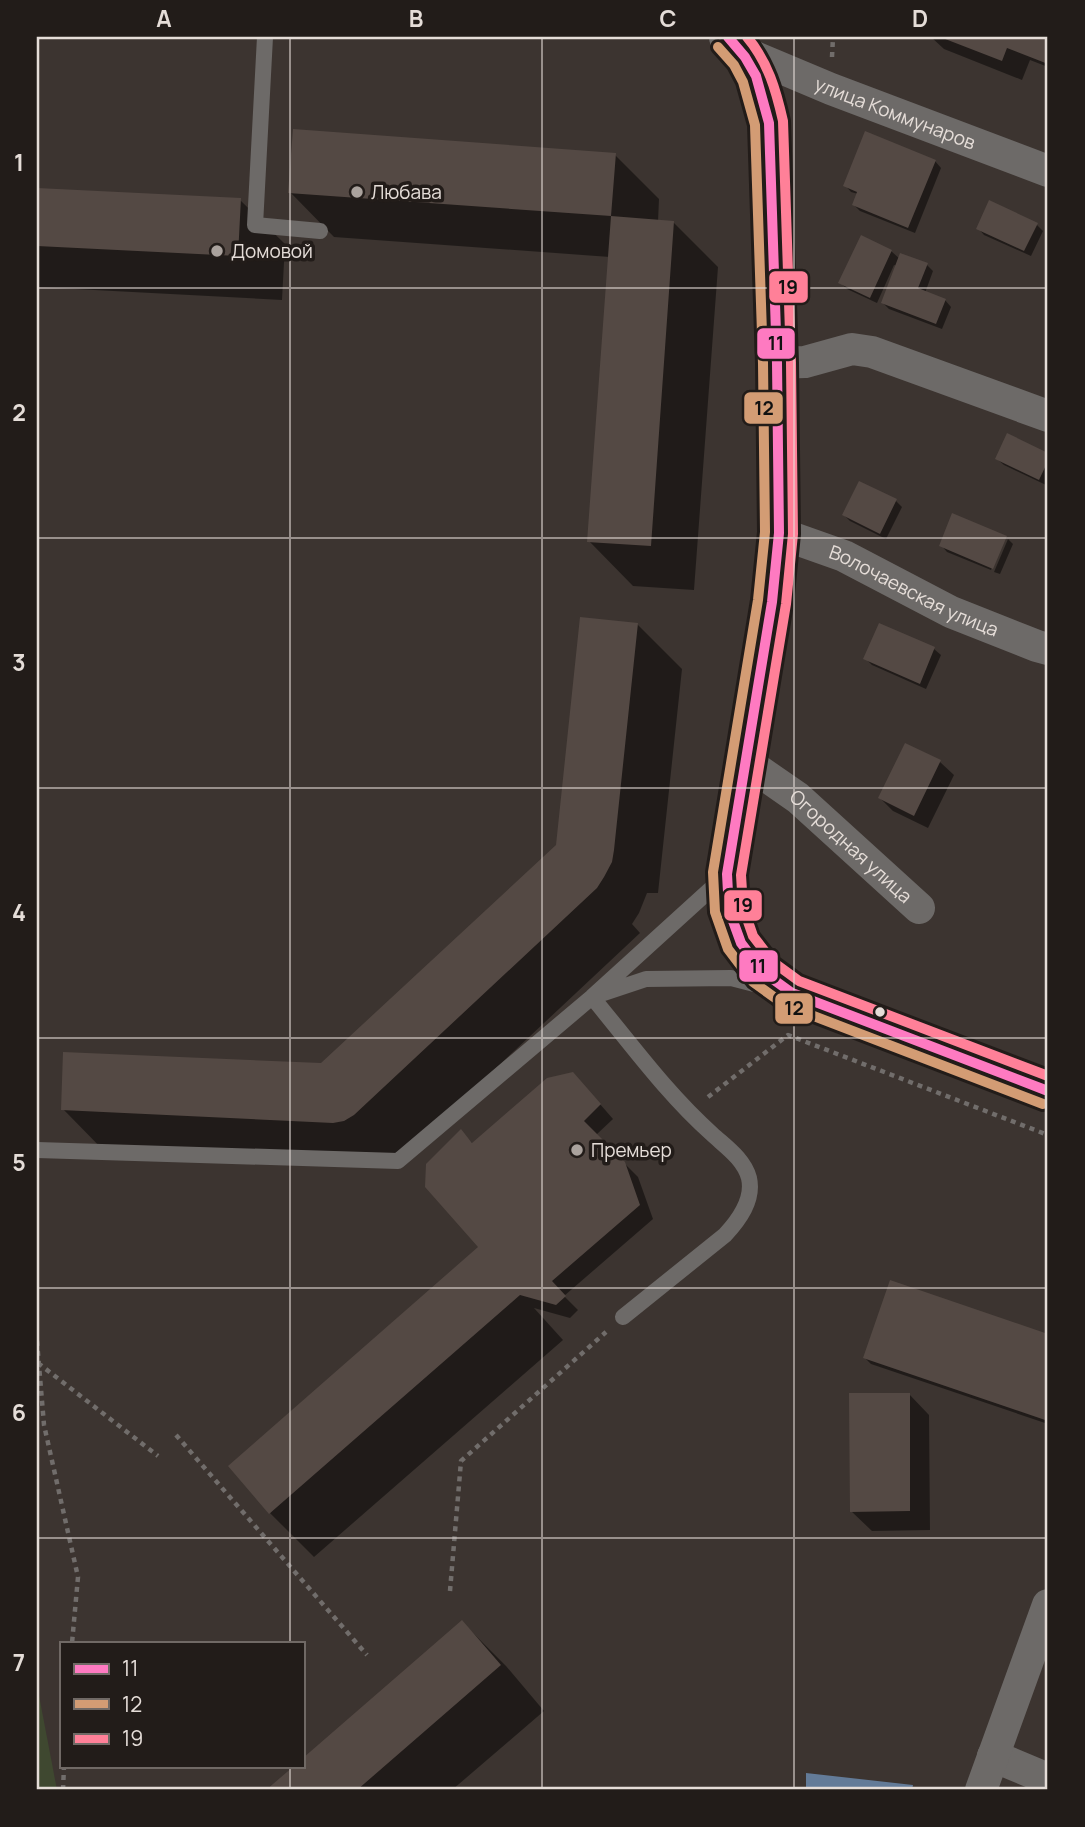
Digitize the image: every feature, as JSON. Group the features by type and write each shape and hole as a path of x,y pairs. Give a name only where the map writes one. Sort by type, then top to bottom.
{"street":[{"name":"улица Коммунаров","path":"735,44 831,89 1048,171"},
{"path":"735,44 761,85 769,123 777,363 779,533 772,602 727,874 729,910 741,943 763,972 792,993 1048,1091"},
{"path":"777,363 805,362 852,349 872,352 1048,416"},
{"name":"Волочаевская улица","path":"779,533 844,556 951,612 1048,649"},
{"name":"Огородная улица","path":"746,762 798,798 919,908"},
{"path":"981,1790 1048,1605"},
{"path":"993,1756 1048,1779"}],"lane":[{"path":"265,37 255,225 320,231"},
{"path":"37,1150 398,1161 592,998 727,874"},
{"path":"592,998 646,979 731,978 792,993"},
{"path":"592,998 687,1113 738,1157 750,1182 746,1206 725,1235 623,1317"}],"path":[{"path":"687,1113 788,1035 1048,1136"},
{"path":"450,1591 461,1461 623,1317"},
{"path":"37,1341 44,1425 78,1577 72,1642"},
{"path":"38,1364 158,1456"},
{"path":"176,1435 367,1655"},
{"path":"63,1790 64,1768"}],"green space":[{"path":"37,1685 57,1790 37,1790"}],"water":[{"path":"806,1773 913,1785 912,1790 806,1790"}],"building":[{"path":"940,37 1048,37 1048,64 1007,48 1002,61"},
{"path":"293,129 616,153 611,216 288,193"},
{"path":"865,131 936,160 908,228 852,205 857,192 843,186"},
{"path":"37,188 241,198 238,256 37,246"},
{"path":"989,200 1038,223 1024,251 976,229"},
{"path":"611,216 674,221 651,546 587,542"},
{"path":"861,235 892,250 870,298 838,283"},
{"path":"900,253 928,263 918,288 946,299 936,324 881,303"},
{"path":"1007,433 1048,453 1048,461 1039,480 995,459"},
{"path":"859,481 897,499 880,534 842,515"},
{"path":"952,513 1007,536 993,569 939,546"},
{"path":"580,617 638,623 614,850 612,862 597,888 354,1115 344,1121 333,1123 61,1110 63,1052 321,1063 556,845"},
{"path":"879,623 935,647 920,684 863,659"},
{"path":"905,743 941,760 914,816 878,798"},
{"path":"573,1072 601,1104 584,1121 625,1162 640,1205 552,1281 566,1296 556,1305 520,1295 269,1514 228,1466 478,1247 425,1187 426,1164 461,1129 472,1143 547,1078"},
{"path":"890,1280 1048,1334 1048,1421 863,1358"},
{"path":"849,1393 910,1393 910,1511 850,1512"},
{"path":"462,1620 501,1665 357,1790 266,1790 292,1768 304,1768 304,1757"}],"transit line":[{"name":"11","path":"728,37 745,57 756,76 769,123 777,363 779,533 772,602 727,874 729,910 741,943 763,972 792,993 1048,1091"},
{"name":"19","path":"747,37 770,77 783,121 791,363 793,534 786,604 741,875 743,907 753,936 773,962 799,981 1048,1076"},
{"name":"12","path":"718,47 734,65 743,82 755,125 763,363 765,532 758,600 713,872 715,912 728,949 753,982 785,1005 1043,1104"}],"place":[{"name":"Любава","path":"357,192"},
{"name":"Домовой","path":"217,251"},
{"name":"Премьер","path":"577,1150"}]}
